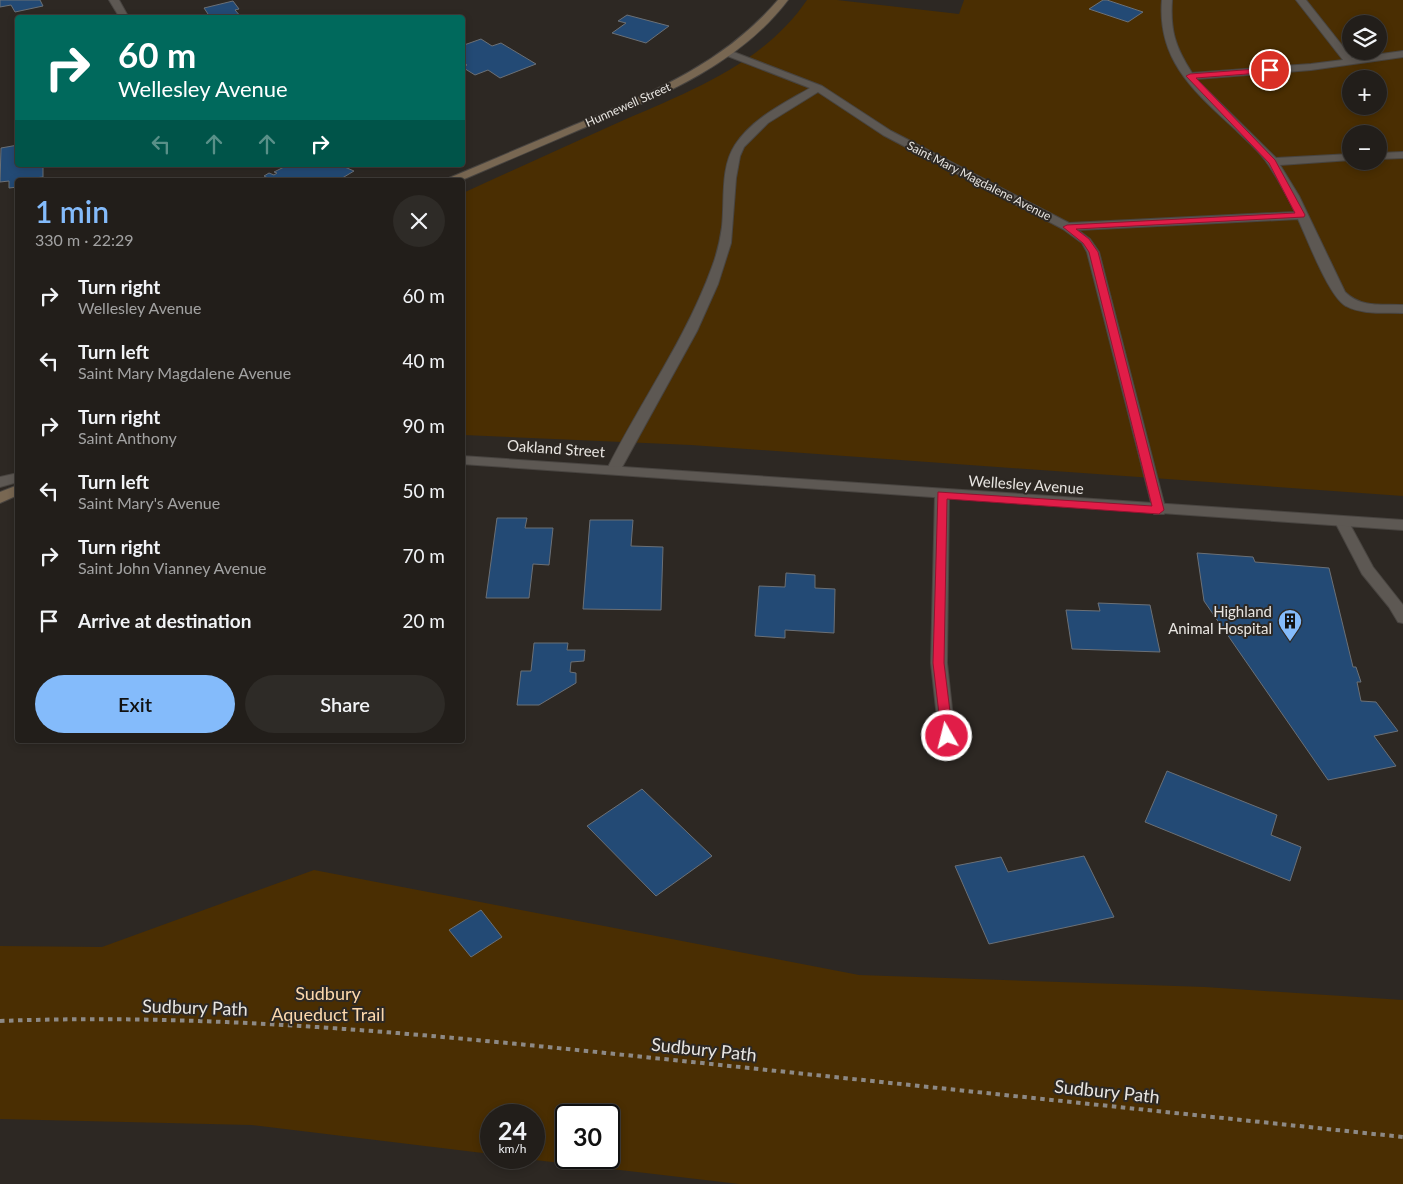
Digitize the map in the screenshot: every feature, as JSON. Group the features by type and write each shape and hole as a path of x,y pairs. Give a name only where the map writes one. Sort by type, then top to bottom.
{"main road":[{"name":"Hunnewell Street","path":"458,178 659,92 703,70 728,53 764,23 783,0"},
{"path":"0,499 15,491"},
{"path":"0,499 15,496"}],"street":[{"path":"114,0 123,15"},
{"path":"1166,0 1164,23 1168,43 1190,76 1272,162 1337,287 1349,303 1372,309 1403,309"},
{"path":"1301,0 1350,62"},
{"name":"Saint Mary Magdalene Avenue","path":"728,53 818,88 887,134 1067,227 1086,241 1093,252 1159,510"},
{"path":"1190,76 1350,62 1403,54"},
{"path":"614,469 636,424 703,309 726,238 730,208 730,179 738,147 760,125 818,88"},
{"path":"1387,156 1403,155"},
{"path":"1272,162 1342,158"},
{"path":"1067,227 1301,215"},
{"name":"Oakland Street","path":"465,460 648,472"},
{"name":"Wellesley Avenue","path":"648,472 942,495 1403,525"},
{"path":"0,482 15,478"},
{"path":"942,495 938,663 947,736"},
{"path":"1342,522 1367,570 1394,603 1403,618"}],"path":[{"name":"Sudbury Path","path":"0,1021 157,1020 294,1025 442,1036 1403,1137"}],"green space":[{"path":"807,0 837,0 959,14 964,0 1403,0 1403,496 691,445 465,435 465,192 695,89 745,60 768,43 789,23"},
{"name":"Sudbury Aqueduct Trail","path":"314,870 859,975 1205,987 1403,1000 1403,1184 739,1184 612,1169 620,1169 620,1104 555,1104 555,1162 545,1161 545,1104 480,1104 480,1153 251,1125 0,1119 0,946 102,947"}],"building":[{"path":"0,0 40,0 43,6 15,12 11,5 0,7"},
{"path":"1103,0 1143,12 1128,22 1089,9"},
{"path":"233,1 239,9 235,10 239,15 209,15 204,8"},
{"path":"627,15 669,26 646,43 612,33 626,23 618,21"},
{"path":"481,39 492,46 501,43 536,64 500,78 488,70 475,75 465,69 467,65 465,64 465,45"},
{"path":"15,146 15,167 43,167 43,177 15,178 15,187 9,188 9,181 0,182 1,148"},
{"path":"284,167 345,167 354,171 342,178 268,178 264,176 269,173 274,175 277,173 274,172"},
{"path":"497,518 527,518 525,528 553,528 549,565 533,564 529,598 486,598"},
{"path":"590,520 633,520 631,546 663,547 661,610 583,609"},
{"name":"Highland Animal Hospital","path":"1197,553 1253,557 1255,562 1329,568 1353,667 1356,667 1361,682 1357,682 1361,701 1376,702 1398,731 1374,736 1396,766 1328,780 1204,601"},
{"path":"786,573 815,575 815,588 835,589 834,633 785,630 785,638 755,636 759,586 785,587"},
{"path":"1098,603 1150,605 1160,652 1072,649 1066,610 1100,611"},
{"path":"534,643 568,643 567,650 585,650 584,661 571,662 570,672 576,673 576,683 539,705 517,705 521,671 531,671"},
{"path":"1167,771 1277,815 1271,835 1301,847 1290,881 1145,822"},
{"path":"642,789 712,856 656,896 587,826"},
{"path":"1084,856 1114,917 989,944 955,866 1001,857 1008,872"},
{"path":"481,910 502,937 471,957 449,930"}],"place":[{"name":"Highland Animal Hospital","path":"1290,642"}],"route":[{"path":"947,736 938,663 942,495 1159,510 1093,252 1086,241 1067,227 1301,215 1283,178 1272,162 1190,76 1270,70"}]}
